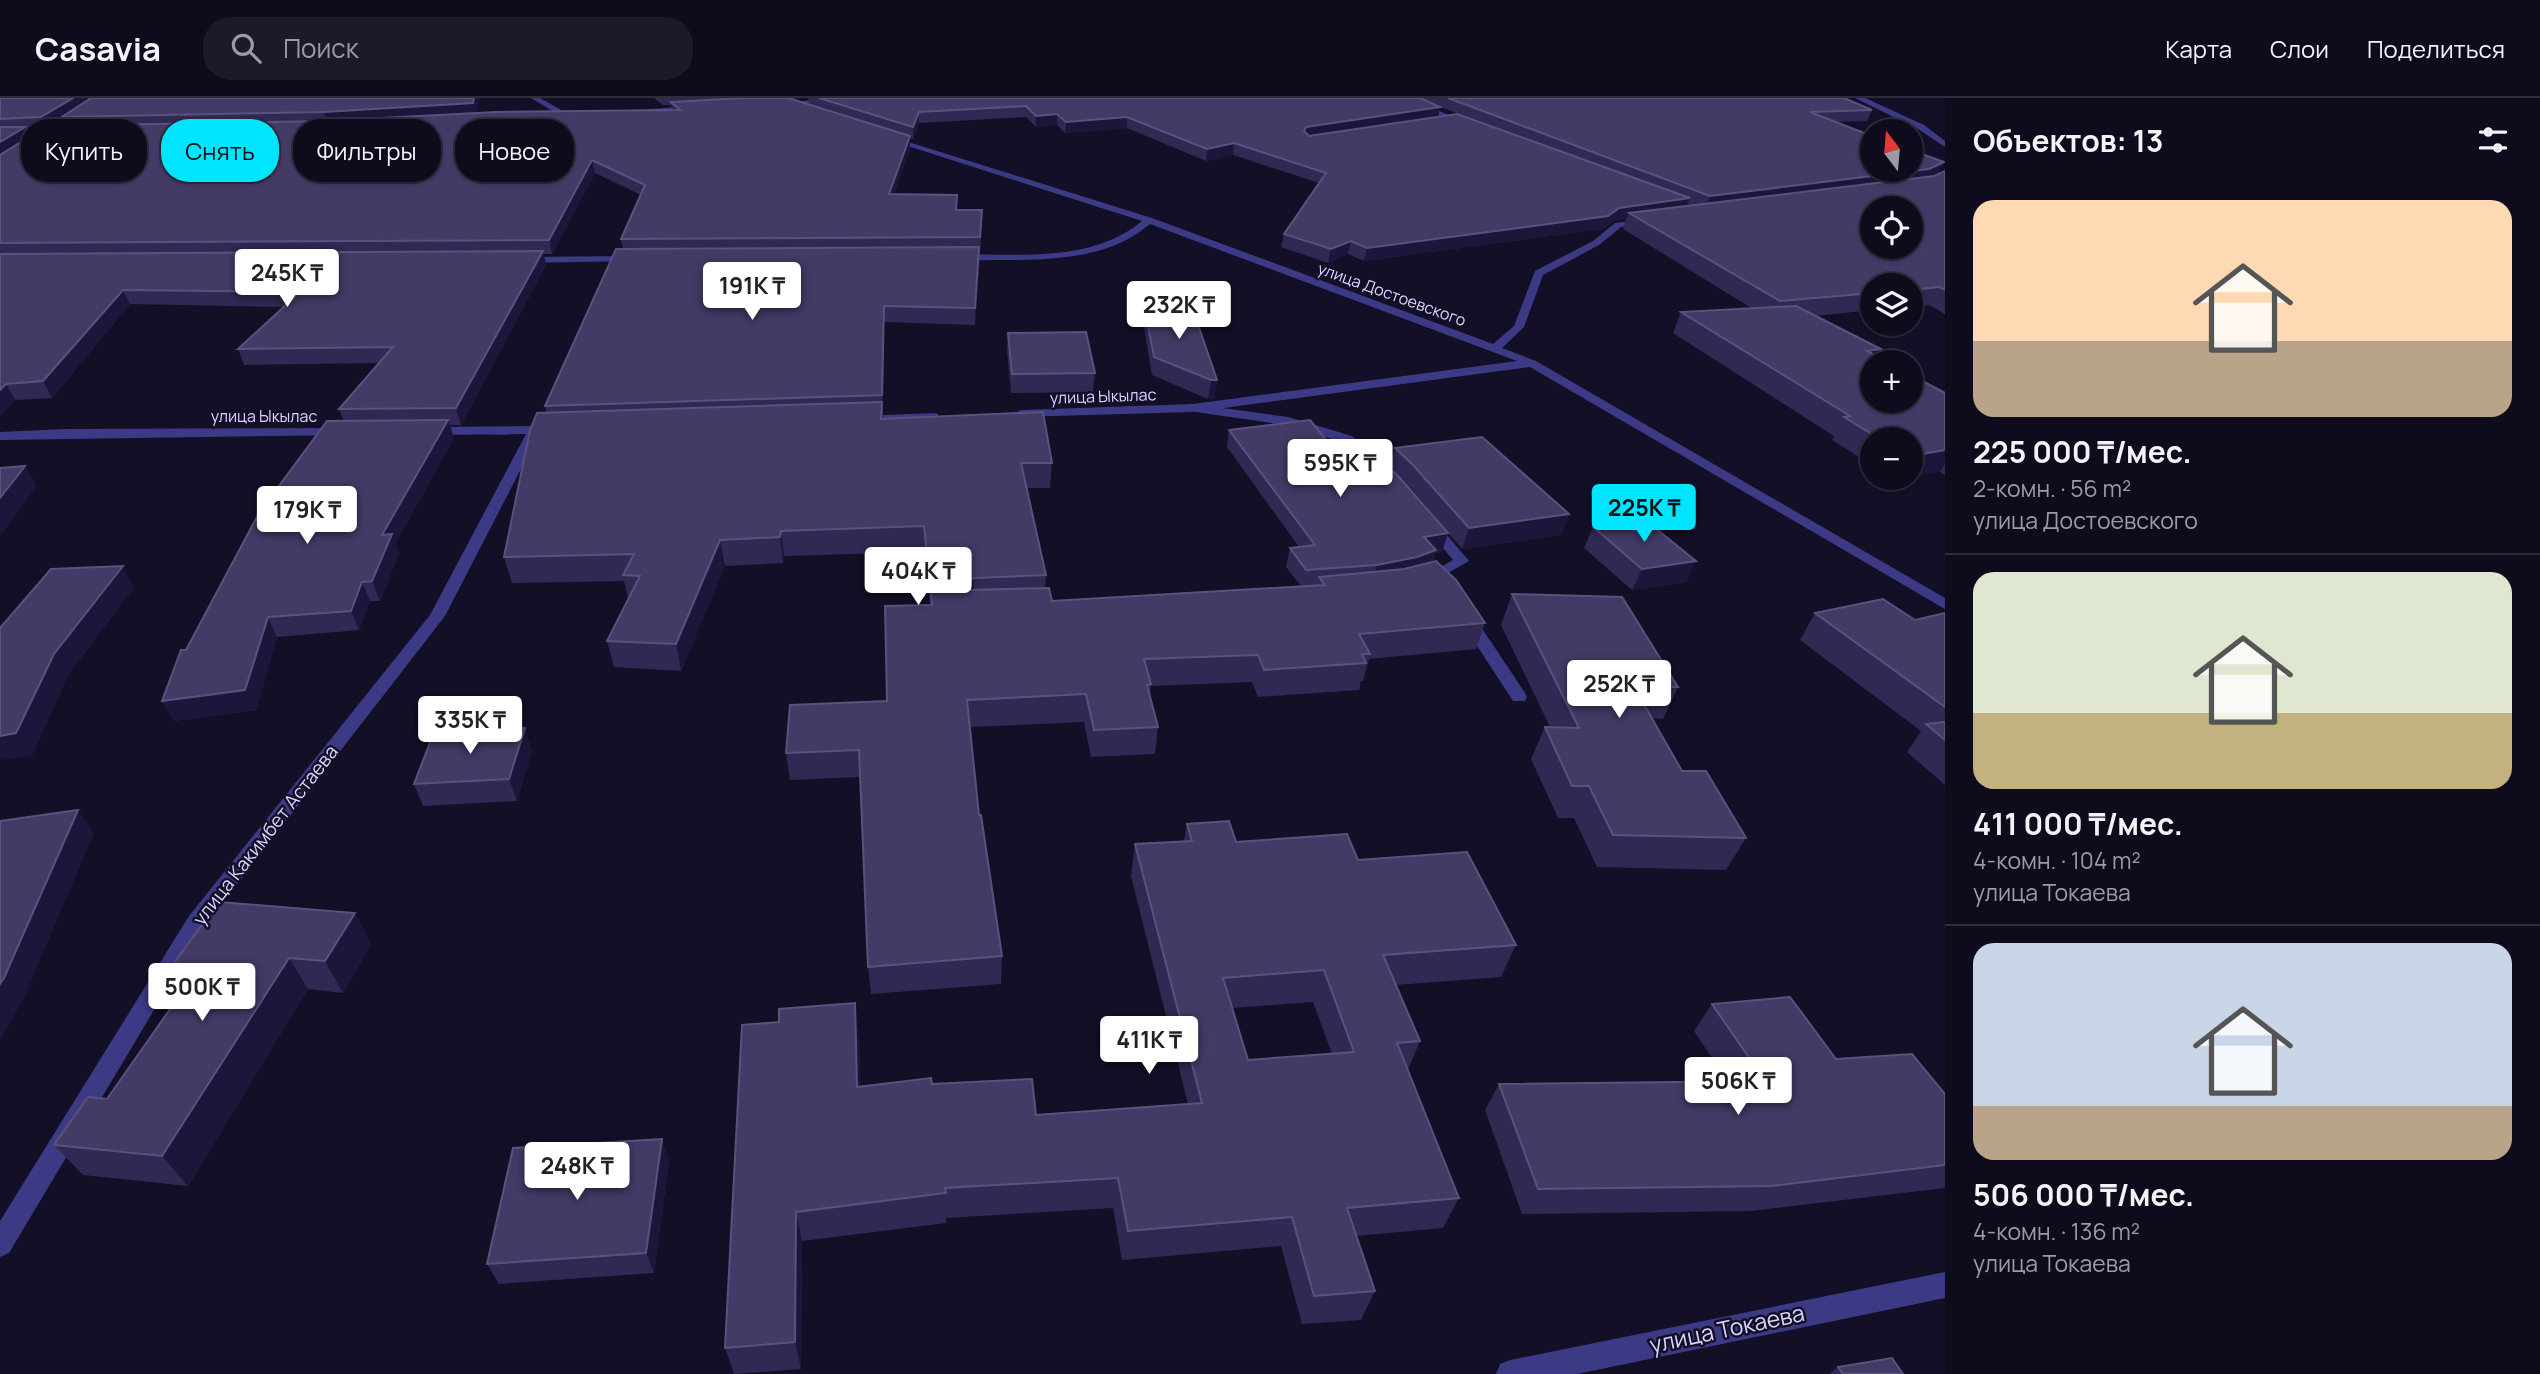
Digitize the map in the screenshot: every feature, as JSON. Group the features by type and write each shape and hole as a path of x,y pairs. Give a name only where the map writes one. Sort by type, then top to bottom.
{"street":[{"path":"73,119 106,98"},
{"path":"535,98 564,114"},
{"path":"772,104 857,98"},
{"path":"1404,98 1469,125"},
{"path":"1859,98 1921,127 1945,145"},
{"path":"786,103 812,112"},
{"path":"620,111 703,107"},
{"path":"550,115 578,113"},
{"path":"1443,122 1456,120"},
{"name":"улица Достоевского","path":"877,132 1149,220 1532,363 1945,604"},
{"path":"0,166 21,152"},
{"path":"943,257 1068,256 1136,234 1149,220"},
{"path":"1494,349 1519,327 1539,273 1596,243 1618,225 1655,220"},
{"path":"513,260 652,259"},
{"name":"улица Ыкылас","path":"1015,414 1193,408 1532,363"},
{"path":"1193,408 1288,421 1347,439 1392,481"},
{"path":"850,420 946,417"},
{"path":"410,431 561,430"},
{"name":"улица Какимбет Астаева","path":"0,1244 196,922 437,616 534,431"},
{"name":"улица Ыкылас","path":"0,436 65,433 355,432"},
{"path":"1408,585 1436,583 1462,561 1419,510"},
{"path":"1455,602 1519,696"},
{"name":"улица Токаева","path":"1510,1374 1945,1285"}],"building":[{"path":"0,98 73,98 41,117 0,119"},
{"path":"91,98 474,98 473,103 324,112 62,117"},
{"path":"788,98 910,136 889,194 957,195 956,210 982,210 980,237 621,239 645,185 592,160 549,240 0,243 0,155 21,142 21,182 147,182 147,124 161,124 161,182 279,182 279,122 293,122 293,182 441,182 441,119 362,119 496,112 680,110 671,102"},
{"path":"819,98 1420,98 1440,107 1306,127 1304,131 1309,136 1457,114 1690,198 1619,208 1608,216 1367,248 1351,241 1331,249 1284,234 1326,173 1234,143 1207,149 1127,117 1066,122 1057,114 1036,116 1026,106 919,112 913,127"},
{"path":"1448,98 1844,98 1872,110 1810,112 1860,131 1860,178 1710,196"},
{"path":"0,127 21,127 21,129 0,142"},
{"path":"1923,154 1944,162 1923,170"},
{"path":"1945,171 1945,290 1939,287 1923,289 1923,273 1860,273 1860,294 1780,301 1629,213 1885,182 1923,182 1923,177"},
{"path":"979,247 975,308 884,306 882,395 545,406 616,249"},
{"path":"543,251 456,408 339,409 393,347 238,349 300,292 123,290 43,381 6,384 0,390 0,254"},
{"path":"1796,306 1881,349 1860,350 1860,413 1923,413 1923,381 1945,393 1945,450 1923,454 1923,427 1860,427 1844,417 1850,416 1681,312"},
{"path":"1145,310 1193,310 1217,380 1154,357"},
{"path":"1086,332 1095,373 1012,374 1008,333"},
{"path":"882,402 881,419 1043,412 1052,463 1021,463 1046,575 974,578 963,585 967,590 1049,588 1052,601 1325,585 1319,577 1404,569 1436,561 1456,580 1485,623 1359,634 1370,654 1362,654 1366,663 1264,670 1258,655 1144,659 1151,684 1147,685 1158,727 1094,730 1086,694 967,700 979,815 1002,956 868,967 859,750 786,753 790,705 887,701 885,606 932,605 924,526 781,531 780,537 720,540 676,644 607,641 640,576 623,575 634,554 504,557 530,430 537,413"},
{"path":"448,420 382,535 392,534 372,581 362,582 351,611 268,617 245,690 162,701 181,650 186,650 259,513 327,421"},
{"path":"1310,420 1340,457 1373,453 1399,477 1448,533 1424,537 1436,550 1417,557 1377,565 1306,570 1290,548 1315,545 1229,430"},
{"path":"1482,437 1569,514 1469,528 1395,448"},
{"path":"25,466 0,498 0,468"},
{"path":"1644,519 1696,561 1642,569 1593,527"},
{"path":"123,566 54,654 16,733 0,736 0,628 51,569"},
{"path":"1512,594 1622,597 1678,687 1634,687 1682,771 1706,771 1746,838 1613,835 1589,786 1572,786 1545,727 1579,728"},
{"path":"1883,599 1915,620 1945,613 1945,707 1815,613"},
{"path":"1945,722 1945,740 1926,724"},
{"path":"525,728 509,779 414,784 434,732"},
{"path":"78,810 4,978 0,984 0,821"},
{"path":"1229,821 1236,842 1347,834 1358,860 1467,852 1516,945 1383,955 1420,1041 1397,1043 1459,1198 1347,1208 1375,1291 1314,1296 1292,1217 1128,1231 1118,1178 945,1188 946,1193 796,1212 795,1342 725,1348 742,1025 779,1022 779,1009 855,1003 857,1087 931,1078 932,1084 1032,1079 1036,1115 1202,1103 1135,844 1192,841 1187,824","holes":["1324,970 1354,1052 1248,1060 1223,978"]},
{"path":"219,902 355,913 325,961 289,958 162,1156 54,1145 88,1097 107,1099 201,965 174,963"},
{"path":"1790,997 1836,1059 1912,1054 1945,1094 1945,1165 1772,1186 1538,1189 1499,1084 1765,1081 1712,1004"},
{"path":"662,1139 646,1253 487,1264 513,1148"},
{"path":"1892,1358 1903,1374 1843,1374 1838,1367"}]}
